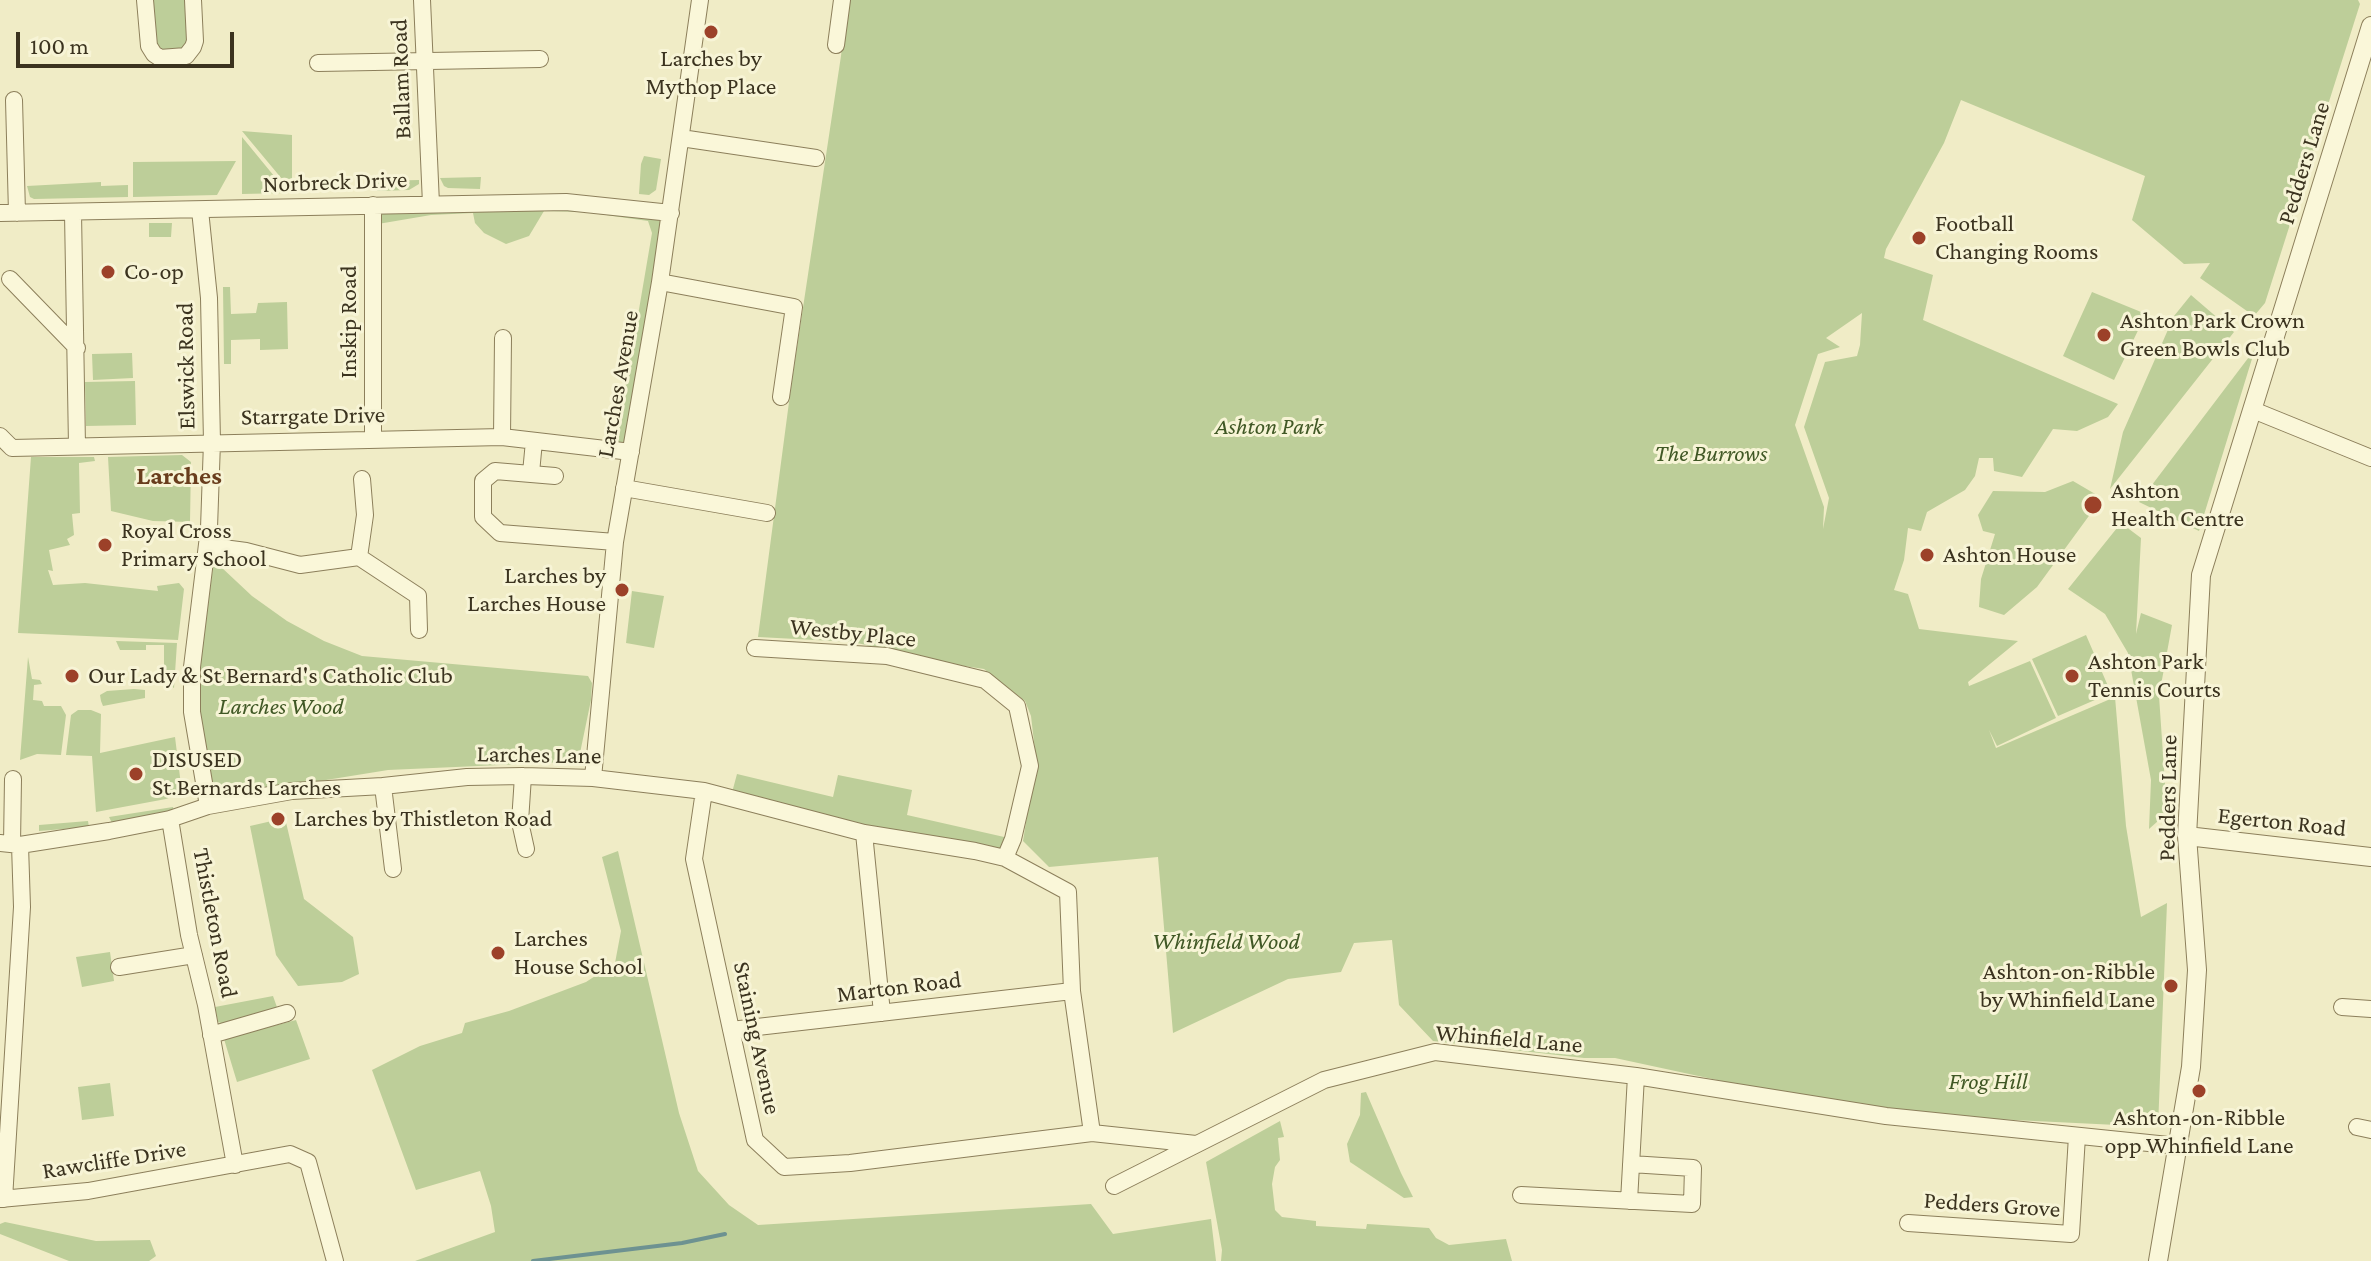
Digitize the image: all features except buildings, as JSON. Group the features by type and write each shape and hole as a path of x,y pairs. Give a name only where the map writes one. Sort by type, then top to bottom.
{"street":[{"path":"145,0 149,46 160,58 186,56 193,47 193,0"},
{"name":"Ballam Road","path":"422,0 431,204"},
{"name":"Larches Avenue","path":"593,778 615,542 671,213 700,0"},
{"path":"836,45 842,0"},
{"name":"Pedders Lane","path":"2158,1261 2191,1067 2197,970 2187,836 2201,575 2365,62 2371,26"},
{"path":"318,63 540,59"},
{"path":"8,213 14,100"},
{"path":"681,138 816,158"},
{"name":"Norbreck Drive","path":"8,213 566,202 671,213"},
{"name":"Inskip Road","path":"373,205 373,439"},
{"name":"Elswick Road","path":"200,210 209,298 212,442 208,546 192,667 192,712 208,806"},
{"path":"73,213 77,446"},
{"path":"10,279 77,348"},
{"path":"660,282 794,307 781,397"},
{"path":"502,437 503,338"},
{"path":"2253,410 2371,458"},
{"name":"Starrgate Drive","path":"0,436 12,448 502,437 631,452"},
{"path":"531,473 534,441"},
{"path":"555,476 495,471 483,481 483,517 500,533 615,542"},
{"path":"359,557 365,515 362,479"},
{"path":"624,488 767,513"},
{"path":"208,546 246,551 300,565 359,557 418,596 419,630"},
{"name":"Westby Place","path":"755,648 887,656 985,680 1017,706 1030,766 1013,839 1005,858"},
{"path":"523,776 520,822 526,849"},
{"name":"Larches Lane","path":"11,844 170,819 208,806 292,791 467,777 593,778 704,791 864,833 1005,858 1068,892 1072,991"},
{"path":"2,1199 22,907 11,844 13,779"},
{"path":"383,786 393,869"},
{"name":"Staining Avenue","path":"704,791 694,859 755,1140 784,1167 850,1163 1092,1133"},
{"name":"Thistleton Road","path":"170,819 235,1165"},
{"path":"864,833 882,1013"},
{"name":"Egerton Road","path":"2187,836 2371,857"},
{"path":"119,967 194,955"},
{"path":"1072,991 1092,1133 1196,1144"},
{"name":"Marton Road","path":"731,1030 1072,991"},
{"path":"2342,1007 2371,1009"},
{"name":"Thistleton Road","path":"211,1035 287,1013"},
{"name":"Whinfield Lane","path":"1114,1186 1324,1080 1435,1052 1636,1076 1886,1116 2178,1146"},
{"path":"1629,1201 1636,1076"},
{"name":"Pedders Grove","path":"1908,1223 2071,1234 2077,1136"},
{"name":"Rawcliffe Drive","path":"2,1199 88,1191 290,1154 308,1162 335,1261"},
{"path":"1521,1195 1692,1204 1693,1168 1631,1164"}],"green space":[{"path":"151,0 185,0 187,44 181,50 160,53 155,47"},
{"name":"Ashton Park","path":"847,0 2358,0 2360,4 2265,303 2254,316 2200,278 2210,263 2184,264 2132,220 2145,176 1961,100 1944,143 1884,258 1933,275 1923,320 2118,404 2108,417 2077,431 2053,429 2022,477 1994,471 1993,458 1979,458 1975,476 1965,490 1927,512 1921,531 1908,528 1904,560 1894,590 1908,594 1919,629 2018,641 1968,682 1969,686 2030,661 2056,718 1997,746 1989,730 1996,748 2115,697 2126,826 2141,917 2167,903 2158,1127 1870,1113 1615,1058 1584,1058 1433,1041 1399,1005 1392,940 1354,943 1341,972 1288,979 1173,1033 1158,857 1049,867 1023,841 1036,759 1031,716 1025,701 984,669 853,642 758,637 791,387","holes":["1862,313 1857,356 1825,362 1804,427 1829,498 1823,529 1824,507 1795,425 1818,354 1840,347 1826,338"]},
{"path":"242,131 292,135 292,191"},
{"path":"242,137 288,193 242,194"},
{"path":"644,156 661,159 656,190 649,195 639,194"},
{"path":"236,161 217,195 133,197 133,162"},
{"path":"481,177 480,189 448,188 440,178"},
{"path":"419,180 419,184 409,190 377,191 377,181"},
{"path":"101,182 101,186 128,185 128,197 34,199 30,197 27,186"},
{"path":"373,205 671,213 631,452 607,450 617,431 636,327 652,233 648,221 585,212 544,211 529,236 506,244 484,233 475,223 473,213 431,215 372,225"},
{"path":"149,223 172,223 171,237 149,237"},
{"path":"223,287 230,287 231,314 256,313 258,303 287,302 288,349 260,350 260,339 231,340 231,364 224,364"},
{"name":"Ashton Park Crown Green Bowls Club","path":"2092,292 2146,314 2114,380 2063,356"},
{"path":"2191,295 2234,332 2110,489 2123,432 2174,316"},
{"path":"2255,349 2199,531 2139,502"},
{"path":"132,353 133,378 93,380 92,354"},
{"path":"135,381 136,425 86,426 85,382"},
{"path":"182,455 191,462 190,522 153,521 111,511 108,457"},
{"path":"31,457 94,457 95,461 79,463 80,513 72,514 74,535 67,539 70,545 49,550 53,571 48,570 53,585 85,583 158,591 157,586 179,583 184,589 178,640 18,633"},
{"path":"2073,481 2102,498 2037,587 2004,615 1979,607 1981,579 1995,534 1983,531 1978,515 1993,491 2045,492"},
{"path":"2121,523 2141,538 2136,634 2141,613 2172,625 2159,696 2167,813 2149,829 2151,780 2128,653 2105,614 2068,589"},
{"name":"Larches Wood","path":"220,566 252,596 287,621 324,641 362,656 588,676 592,683 591,700 580,753 568,762 388,770 227,796 215,788 207,776 200,715 200,670 206,619 213,567"},
{"path":"632,591 664,596 654,648 626,643"},
{"name":"Ashton Park Tennis Courts","path":"2086,635 2111,693 2058,716 2032,659"},
{"path":"116,641 177,643 174,688 164,681 164,645 146,645 146,650 120,650"},
{"path":"28,657 32,679 40,680 42,684 34,685 33,700 42,701 44,706 61,706 66,715 61,755 37,754 20,760"},
{"path":"145,690 145,698 103,706 100,695 107,691"},
{"name":"DISUSED St.Bernards Larches","path":"78,710 101,714 100,753 175,737 182,793 166,799 96,812 92,756 66,755 71,715"},
{"path":"737,774 833,797 838,775 912,790 907,815 1013,839 1005,858 730,800"},
{"path":"173,807 174,812 112,823 109,817"},
{"path":"285,818 304,899 353,937 359,974 342,982 298,986 276,955 250,826"},
{"path":"88,821 89,827 39,831 39,825"},
{"path":"618,851 679,1113 698,1171 729,1205 758,1225 1091,1204 1113,1234 1211,1219 1216,1261 415,1261 495,1232 491,1206 480,1171 416,1190 372,1070 420,1046 462,1033 465,1023 509,1011 586,982 615,963 621,931 602,857"},
{"path":"110,952 114,981 82,987 76,957"},
{"path":"273,996 278,1010 224,1024 218,1022 215,1007"},
{"path":"296,1020 310,1059 237,1082 224,1039"},
{"path":"110,1083 114,1116 82,1120 78,1087"},
{"path":"1366,1092 1413,1197 1404,1198 1350,1162 1347,1144 1360,1115 1361,1093"},
{"path":"1280,1121 1284,1137 1278,1138 1280,1160 1275,1167 1272,1184 1275,1210 1282,1217 1316,1221 1316,1226 1366,1229 1367,1224 1429,1228 1436,1238 1449,1245 1506,1239 1512,1261 1221,1261 1222,1250 1206,1162"},
{"path":"5,1222 96,1241 150,1240 156,1256 149,1261 69,1261 0,1234 0,1224"}],"waterway":[{"path":"533,1261 682,1243 725,1234"}],"place":[{"name":"Larches by Mythop Place","path":"711,32"},
{"name":"Football Changing Rooms","path":"1919,238"},
{"name":"Co-op","path":"108,272"},
{"name":"Ashton Park Crown Green Bowls Club","path":"2104,335"},
{"name":"Ashton Health Centre","path":"2093,505"},
{"name":"Royal Cross Primary School","path":"105,545"},
{"name":"Ashton House","path":"1927,555"},
{"name":"Larches by Larches House","path":"622,590"},
{"name":"Our Lady & St Bernard's Catholic Club","path":"72,676"},
{"name":"Ashton Park Tennis Courts","path":"2072,676"},
{"name":"DISUSED St.Bernards Larches","path":"136,774"},
{"name":"Larches by Thistleton Road","path":"278,819"},
{"name":"Larches House School","path":"498,953"},
{"name":"Ashton-on-Ribble by Whinfield Lane","path":"2171,986"},
{"name":"Ashton-on-Ribble opp Whinfield Lane","path":"2199,1091"}],"district":[{"name":"Larches","path":"179,476"}],"park label":[{"name":"The Burrows","path":"1711,454"},
{"name":"Whinfield Wood","path":"1226,942"},
{"name":"Frog Hill","path":"1988,1082"}]}
